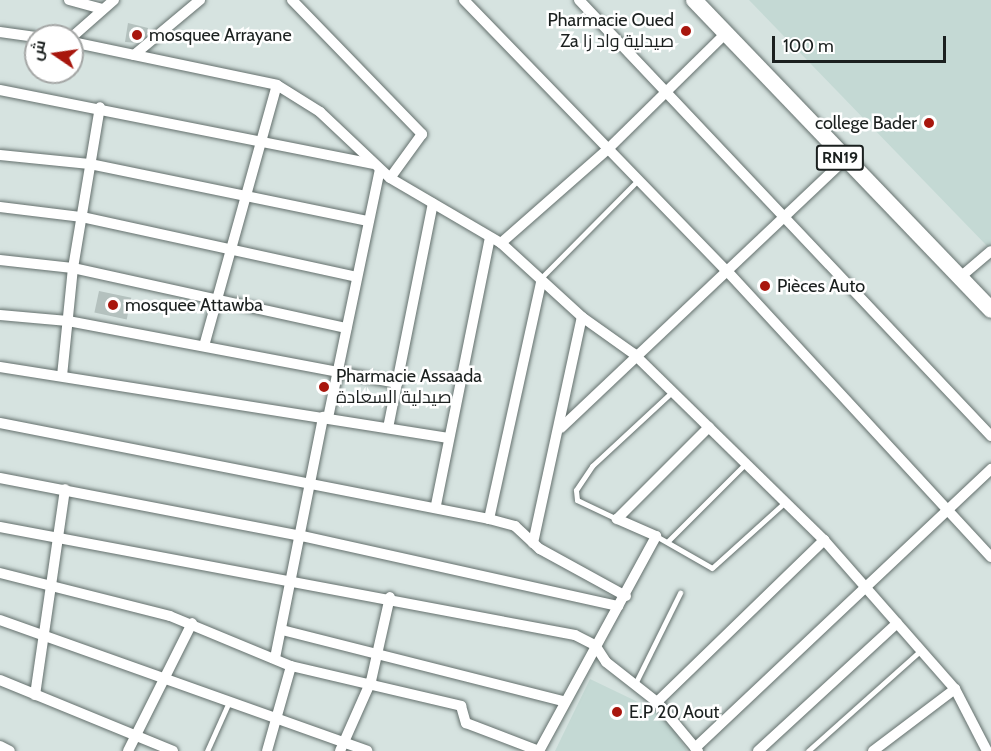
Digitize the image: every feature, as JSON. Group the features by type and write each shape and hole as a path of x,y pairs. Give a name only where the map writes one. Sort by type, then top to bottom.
{"main road":[{"name":"RN19","path":"694,0 843,161 991,310"}],"street":[{"path":"69,0 103,9"},
{"path":"84,26 114,0"},
{"path":"134,55 200,0"},
{"path":"292,0 422,134 390,178"},
{"path":"464,0 727,271 991,557"},
{"path":"579,0 665,93 786,215 991,436"},
{"path":"0,32 24,35"},
{"path":"501,243 608,149 724,34"},
{"path":"84,45 277,85 320,112 390,178 501,243 539,281 582,317 634,354 824,540 955,689 987,751"},
{"path":"204,346 277,85"},
{"path":"0,90 100,107 377,167"},
{"path":"62,376 73,268 100,107"},
{"path":"0,155 90,164 368,221"},
{"path":"561,428 634,354 727,271 843,161"},
{"path":"275,658 357,277 377,167"},
{"path":"388,428 433,203"},
{"path":"0,207 82,217 357,277"},
{"path":"436,505 489,237"},
{"path":"958,279 991,250"},
{"path":"0,260 73,268 346,328"},
{"path":"489,519 539,281"},
{"path":"0,315 68,321 397,383"},
{"path":"533,543 561,428 582,317"},
{"path":"0,367 448,438"},
{"path":"0,423 436,505 515,526 533,543 626,596"},
{"path":"0,573 52,583 192,623 291,666 370,681 461,706 466,723 539,751 563,701 626,596 656,536 617,519 709,427"},
{"path":"0,527 292,583 390,597 575,635 595,645 657,702 697,749 991,469"},
{"path":"0,478 302,536 618,606"},
{"path":"35,695 47,637 57,538 65,489"},
{"path":"657,702 824,540"},
{"path":"343,746 370,681 379,651 390,597"},
{"path":"0,620 160,681 275,718 343,746 368,751"},
{"path":"128,751 138,734 160,681 192,623"},
{"path":"758,751 897,623"},
{"path":"282,630 379,651 563,701"},
{"path":"267,751 291,666"},
{"path":"0,680 138,734 173,751"},
{"path":"873,751 955,689"},
{"path":"0,746 10,751"}],"lane":[{"path":"539,281 638,180"},
{"path":"617,519 577,500 576,490 600,459 673,391"},
{"path":"668,541 746,463"},
{"path":"656,536 712,568 785,502"},
{"path":"635,684 680,593"},
{"path":"808,751 921,650"},
{"path":"207,751 228,704"}],"shaded area":[{"name":"college Bader","path":"749,0 991,0 991,245 988,247"},
{"name":"E.P 20 Aout","path":"590,679 665,715 687,751 555,751"}],"building":[{"name":"mosquee Arrayane","path":"128,23 148,28 147,34 137,43 125,42"},
{"name":"mosquee Attawba","path":"99,291 131,298 127,319 94,313"}],"place":[{"name":"Pharmacie Oued Za صيدلية واد زا","path":"686,31"},
{"name":"mosquee Arrayane","path":"137,35"},
{"name":"college Bader","path":"929,123"},
{"name":"Pièces Auto","path":"765,286"},
{"name":"mosquee Attawba","path":"113,305"},
{"name":"Pharmacie Assaada صيدلية السعادة","path":"324,387"},
{"name":"E.P 20 Aout","path":"617,712"}]}
